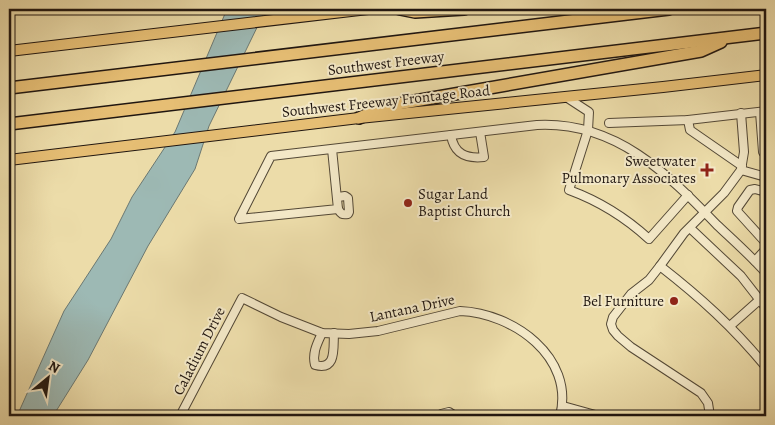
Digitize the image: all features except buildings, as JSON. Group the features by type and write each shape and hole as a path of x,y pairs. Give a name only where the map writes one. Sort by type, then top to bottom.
{"highway":[{"path":"400,9 415,12 464,9"},
{"name":"Southwest Freeway","path":"9,88 669,9"},
{"name":"Southwest Freeway","path":"9,124 766,33"},
{"path":"359,118 386,106 701,51 731,37"}],"main road":[{"path":"9,51 368,9"},
{"name":"Southwest Freeway Frontage Road","path":"9,160 359,118 766,75"}],"street":[{"path":"566,97 589,112 588,130 569,190 620,215 649,239 688,195"},
{"path":"610,123 688,120 763,111 763,152 766,156"},
{"path":"710,416 708,402 701,393 631,347 613,330 611,324 613,317 631,294 649,280 690,228 732,184 742,168 744,152 741,113"},
{"path":"688,120 690,130 742,168 766,177"},
{"path":"332,149 338,209 240,219 238,217 271,156 451,135 551,124 563,125 588,130 616,142 632,150 664,173 766,273"},
{"path":"451,135 452,145 468,158 484,157 480,132"},
{"path":"766,192 755,189 750,190 738,207 737,212 766,243"},
{"path":"690,228 763,296 766,308"},
{"path":"755,261 766,249"},
{"path":"660,266 712,308 766,368"},
{"path":"730,326 763,296"},
{"name":"Lantana Drive","path":"242,298 281,317 322,333 378,332 460,311 472,311 499,318 524,332 549,356 558,374 561,386 563,406 560,416"},
{"name":"Caladium Drive","path":"180,416 242,298"},
{"path":"322,333 314,352 313,360 315,365 322,367 328,365 332,358 334,333"},
{"path":"563,406 599,416"},
{"path":"440,416 440,414 448,412 455,416"}],"water":[{"path":"227,9 266,9 209,126 195,169 148,246 88,360 53,416 17,416 64,311 111,239 132,197 175,132"}],"place":[{"name":"Sweetwater Pulmonary Associates","path":"707,170"},
{"name":"Sugar Land Baptist Church","path":"408,203"},
{"name":"Bel Furniture","path":"674,301"}]}
